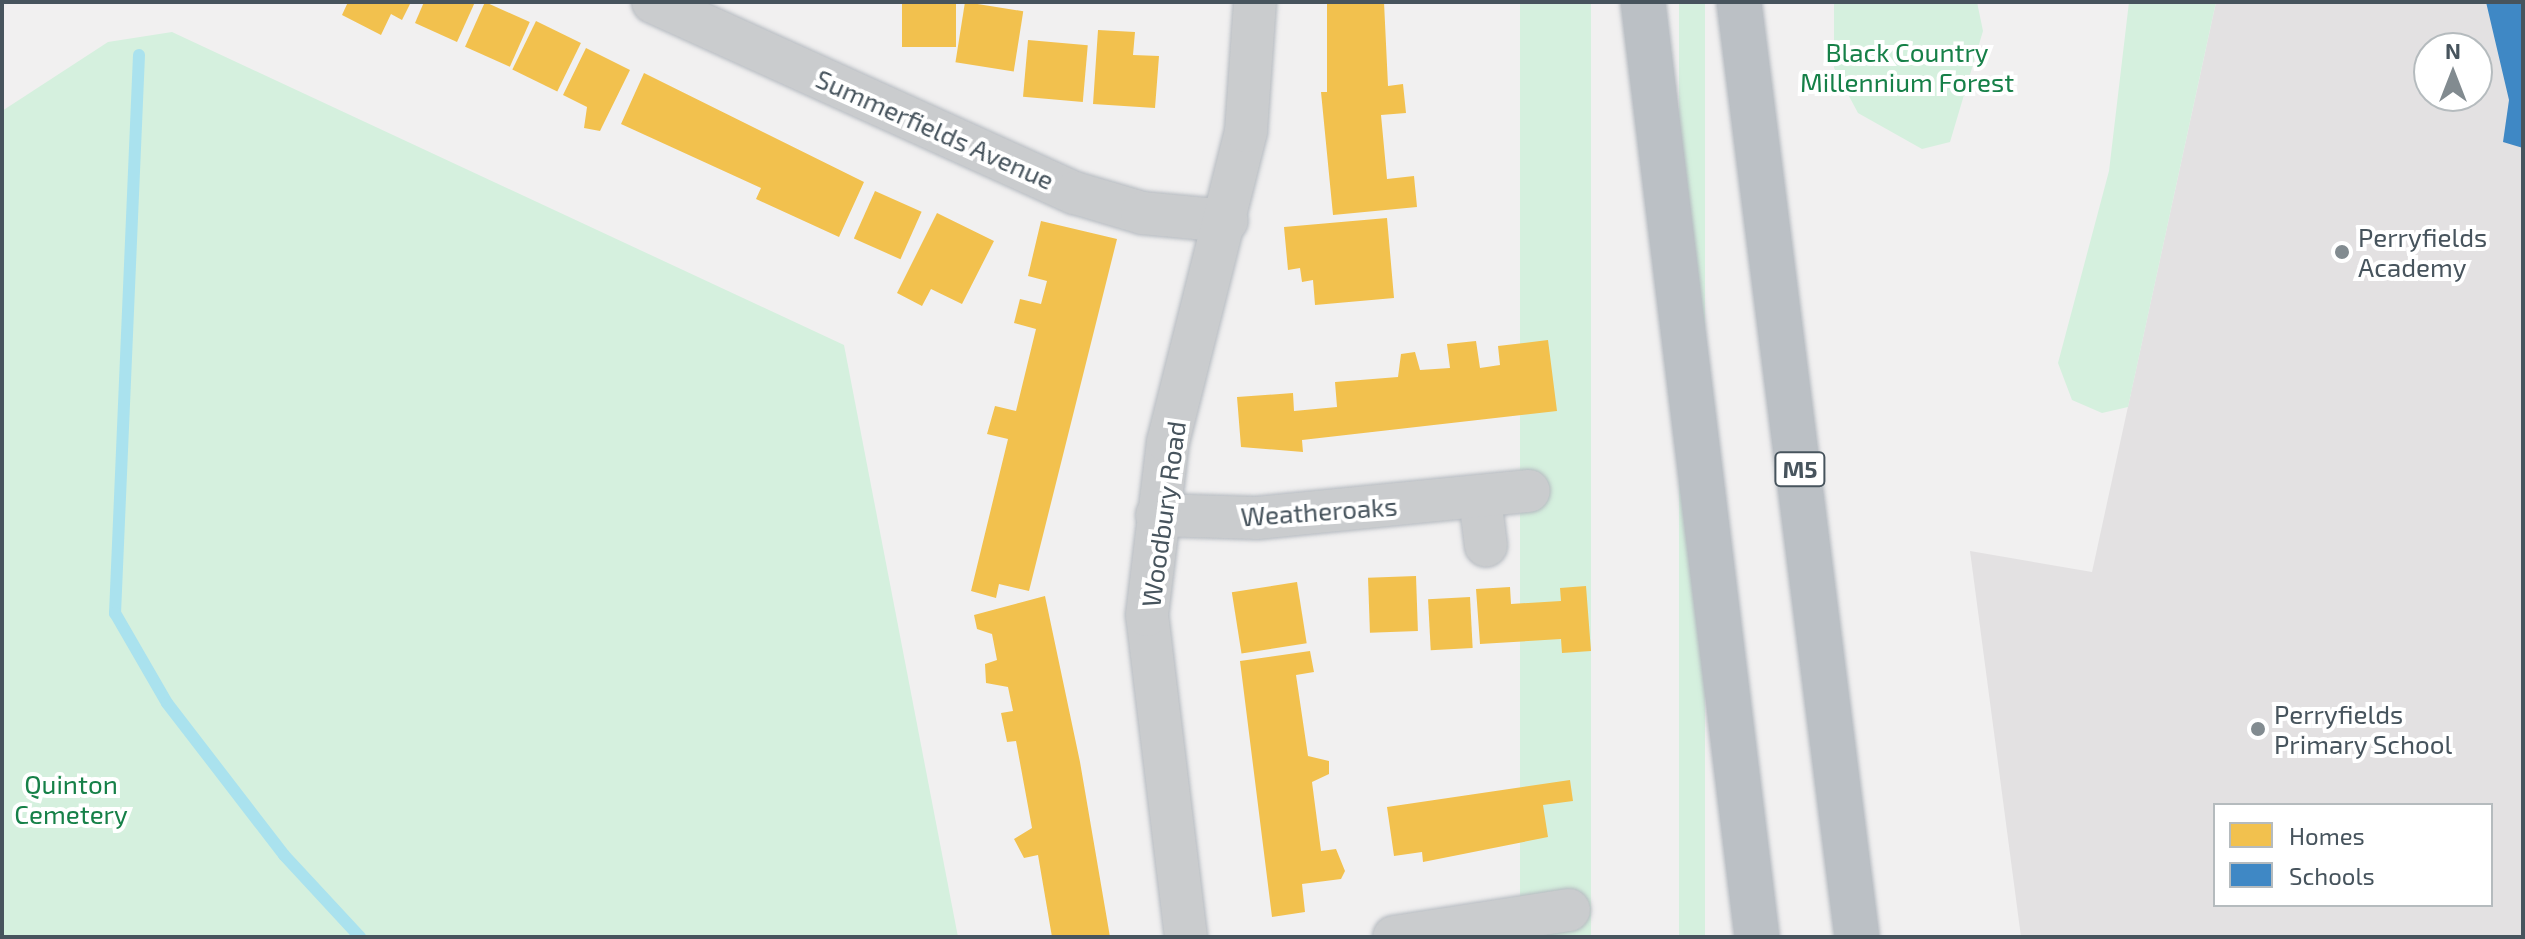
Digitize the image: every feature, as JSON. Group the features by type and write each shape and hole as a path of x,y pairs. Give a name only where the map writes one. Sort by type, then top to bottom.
{"highway":[{"path":"1643,2 1757,937"},
{"name":"M5","path":"1739,2 1857,937"}],"street":[{"name":"Summerfields Avenue","path":"653,2 1075,193 1142,213 1227,221"},
{"name":"Woodbury Road","path":"1186,937 1147,615 1168,442 1227,221 1246,131 1255,2"},
{"name":"Weatheroaks","path":"1157,515 1257,518 1480,499 1529,491"},
{"path":"1480,499 1486,546"},
{"path":"1394,937 1544,921"}],"shaded area":[{"name":"Perryfields Academy","path":"2216,2 2523,2 2523,937 2021,937 1970,551 2092,572"}],"green space":[{"path":"1520,2 1591,2 1591,937 1520,937"},
{"path":"1679,2 1705,2 1705,937 1679,937"},
{"name":"Black Country Millennium Forest","path":"1834,2 1977,2 1983,31 1950,142 1922,149 1858,113 1834,68"},
{"path":"2129,2 2216,2 2128,407 2102,413 2072,400 2058,363 2109,171"},
{"name":"Quinton Cemetery","path":"172,32 844,345 958,937 2,937 2,111 108,42"}],"building: Homes":[{"path":"348,2 411,2 402,20 391,14 381,35 342,15"},
{"path":"424,2 475,2 457,42 415,23"},
{"path":"485,2 530,22 510,67 465,47"},
{"path":"902,2 956,2 956,47 902,47"},
{"path":"965,2 1023,11 1014,71 955,62"},
{"path":"1327,2 1384,2 1388,86 1403,84 1406,113 1381,115 1387,179 1414,176 1417,207 1333,215 1321,92 1327,92"},
{"path":"536,21 581,43 557,91 512,70"},
{"path":"1098,30 1135,32 1133,55 1159,56 1155,108 1093,104"},
{"path":"1028,40 1088,45 1083,102 1023,97"},
{"path":"586,48 630,70 600,131 584,128 587,107 563,95"},
{"path":"644,73 864,182 839,237 756,199 761,188 621,124"},
{"path":"875,191 922,212 900,259 854,239"},
{"path":"937,213 994,241 962,304 931,289 922,306 897,293"},
{"path":"1387,218 1394,298 1315,305 1313,280 1302,282 1300,268 1288,270 1284,227"},
{"path":"1041,221 1117,239 1029,591 999,584 996,598 971,591 1008,439 987,434 995,406 1016,411 1036,329 1014,323 1020,299 1041,304 1047,281 1028,276"},
{"path":"1548,340 1557,411 1302,440 1303,452 1241,447 1237,397 1293,393 1294,411 1337,407 1335,382 1398,377 1401,354 1415,352 1420,370 1450,368 1447,344 1476,341 1480,368 1500,365 1498,346"},
{"path":"1416,576 1418,631 1370,633 1368,578"},
{"path":"1297,582 1307,643 1242,654 1232,592"},
{"path":"1586,586 1591,651 1562,653 1561,639 1480,644 1476,589 1510,587 1511,604 1561,601 1560,588"},
{"path":"1045,596 1080,762 1110,937 1052,937 1038,855 1024,858 1014,839 1032,828 1016,741 1007,742 1001,713 1013,711 1008,687 986,683 985,664 997,660 992,634 977,629 974,615"},
{"path":"1470,597 1473,648 1431,650 1428,599"},
{"path":"1310,651 1314,672 1296,675 1308,756 1329,761 1329,774 1312,782 1321,851 1336,849 1345,871 1341,879 1302,884 1305,912 1272,917 1240,661"},
{"path":"1570,780 1573,801 1543,805 1548,837 1423,862 1422,852 1394,856 1387,807"}],"building: Schools":[{"path":"2486,2 2523,2 2523,148 2503,142 2509,100"}],"waterway":[{"path":"139,55 115,613 167,703 284,855 360,937"}],"place":[{"name":"Perryfields Academy","path":"2342,252"},
{"name":"Perryfields Primary School","path":"2258,729"}]}
